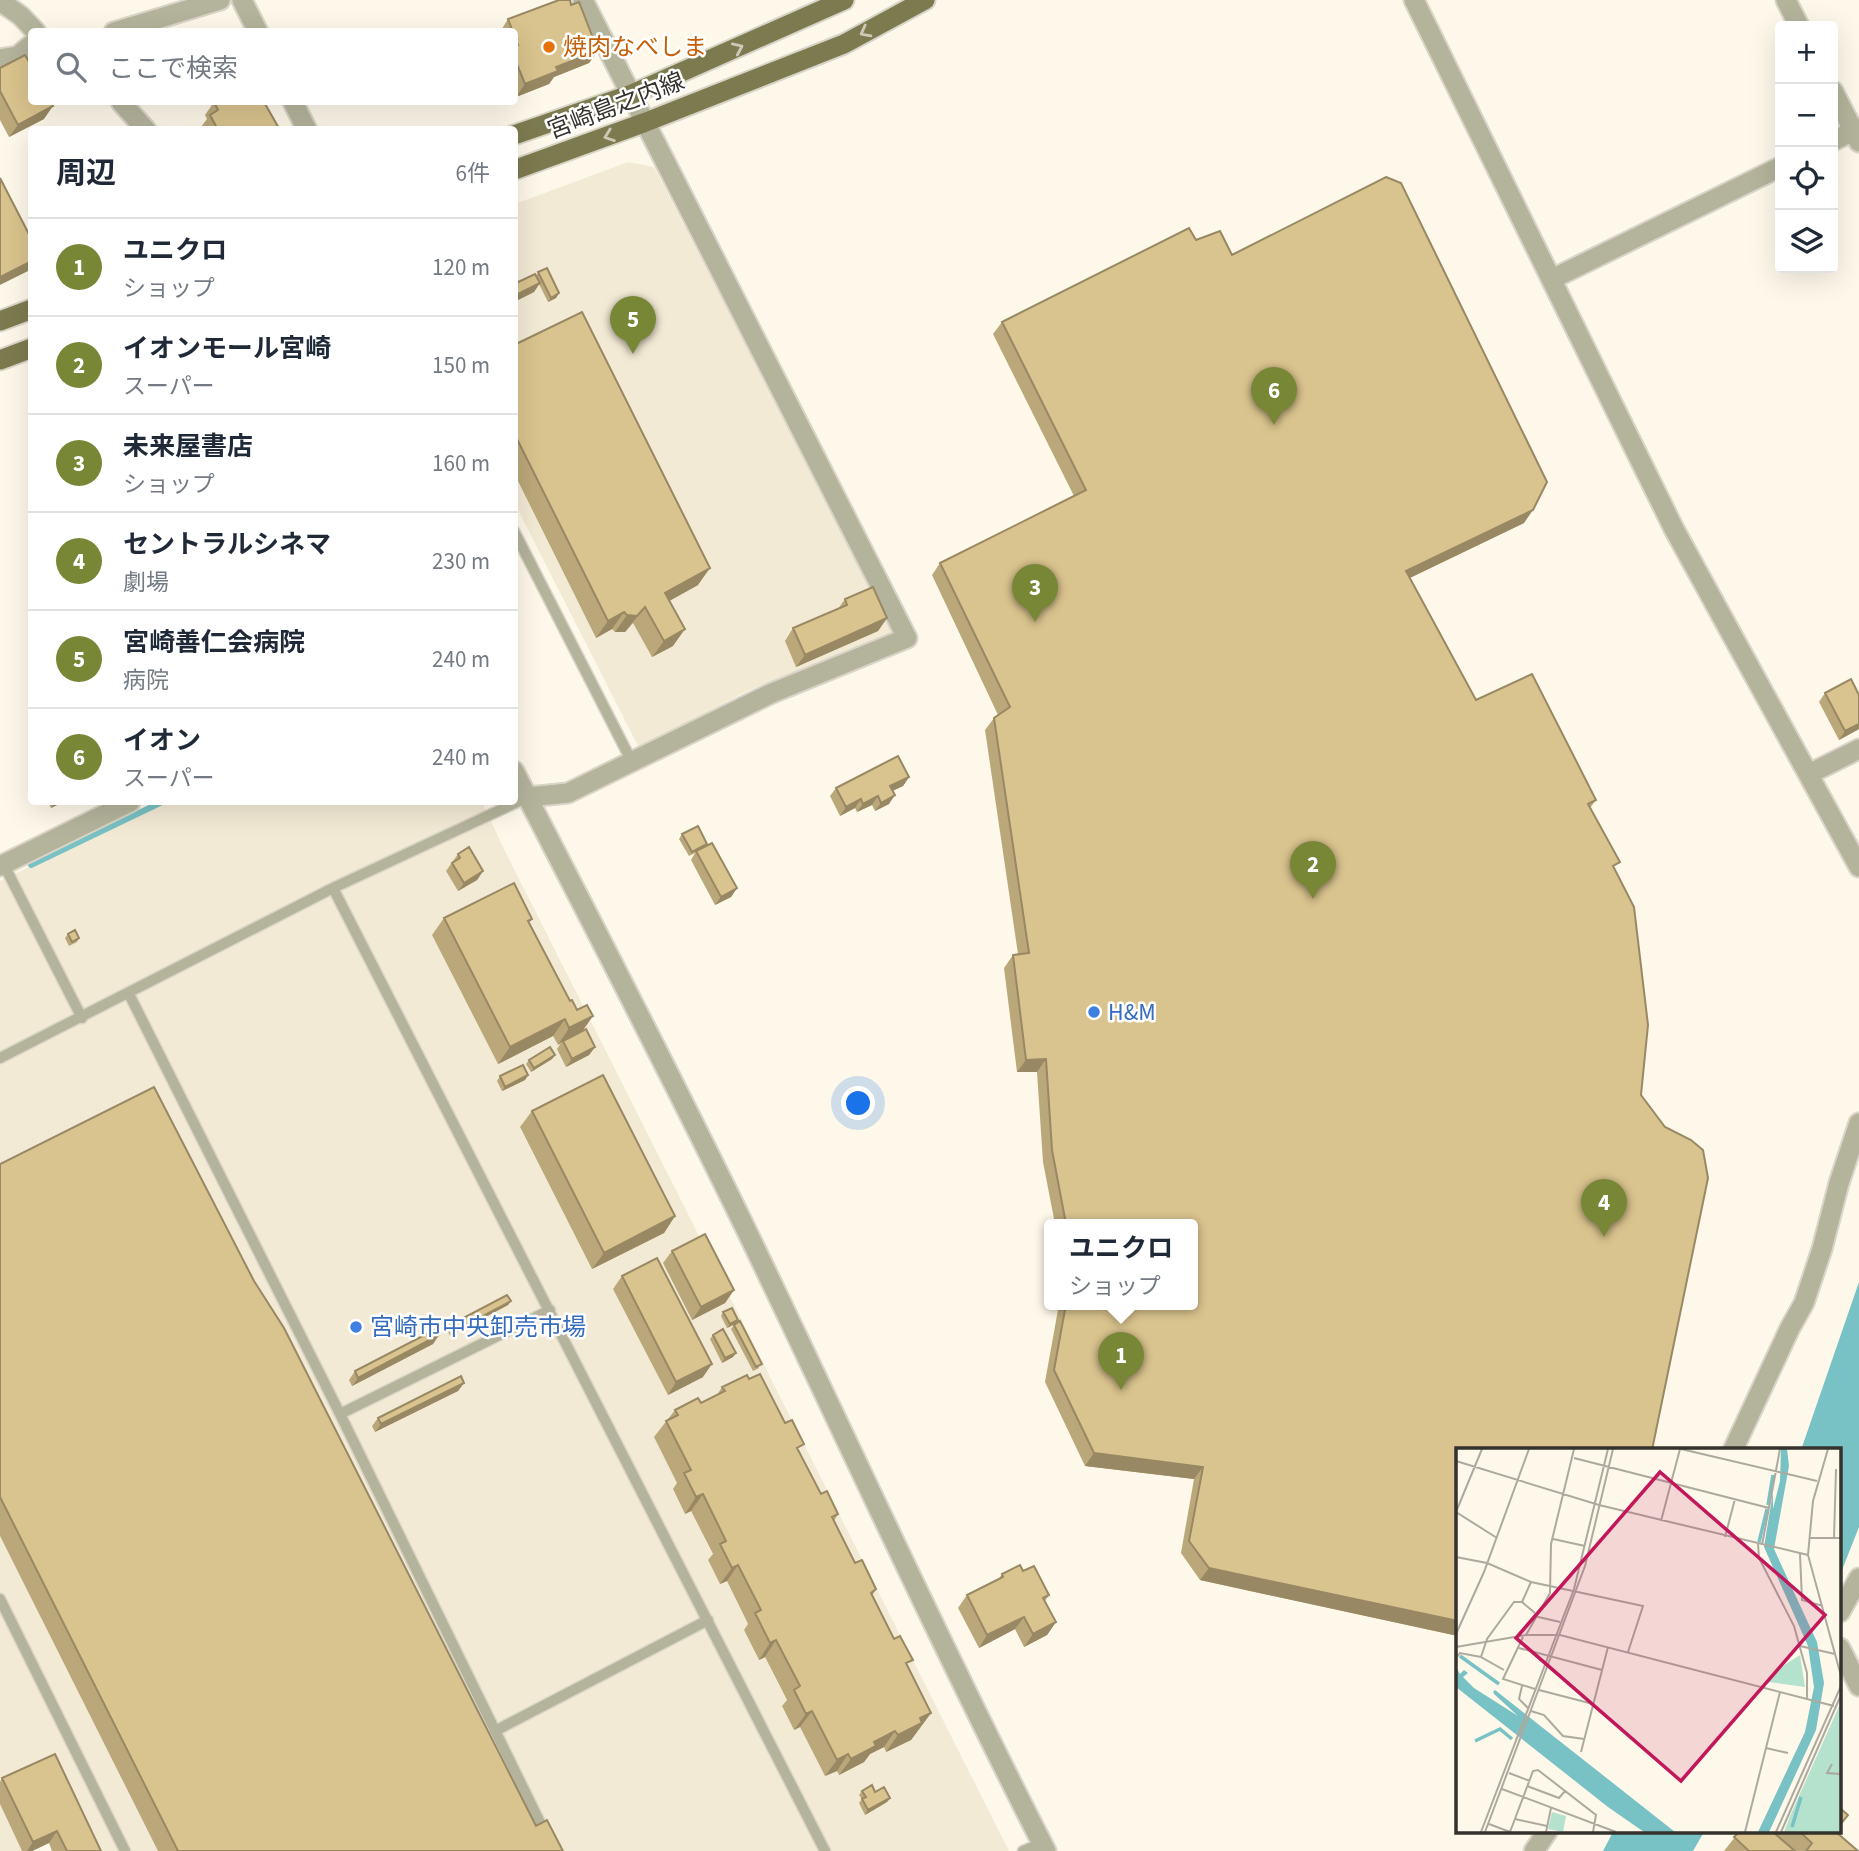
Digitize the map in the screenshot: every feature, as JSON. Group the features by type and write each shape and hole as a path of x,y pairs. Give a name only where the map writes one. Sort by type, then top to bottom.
{"main road":[{"name":"宮崎島之内線","path":"518,134 632,94 844,0"},
{"name":"宮崎島之内線","path":"518,169 646,122 844,44 925,0"},
{"path":"0,321 28,310"},
{"path":"0,360 28,350"}],"street":[{"path":"127,28 219,0"},
{"path":"242,0 256,28"},
{"path":"528,797 568,793 772,693 907,638 583,0"},
{"path":"1414,0 1674,529 1859,867"},
{"path":"1786,0 1796,21"},
{"path":"0,1 32,28"},
{"path":"0,60 18,56 28,47"},
{"path":"1838,100 1857,133 1838,139"},
{"path":"124,105 142,126"},
{"path":"294,105 305,126"},
{"path":"1552,279 1775,169"},
{"path":"1809,774 1859,749"},
{"path":"518,778 753,1244 944,1648 1044,1847"},
{"path":"1,863 124,805"},
{"path":"1734,1448 1804,1303 1859,1123"},
{"path":"1842,1608 1859,1578"},
{"path":"1842,1652 1859,1686"},
{"path":"1534,1851 1546,1834"}],"lane":[{"path":"518,539 632,762"},
{"path":"518,802 528,797"},
{"path":"0,1058 333,888 511,805"},
{"path":"1,863 82,1018"},
{"path":"333,888 825,1851"},
{"path":"129,994 340,1414 554,1851"},
{"path":"340,1414 550,1310"},
{"path":"0,1599 125,1851"},
{"path":"495,1731 708,1620"},
{"path":"1023,1851 1044,1847"}],"shaded area":[{"path":"628,162 654,167 893,631 747,691 639,748 518,510 518,203"},
{"name":"宮崎市中央卸売市場","path":"157,805 483,805 1009,1851 543,1851 0,1175 0,881","holes":["520,935 558,1045 553,1036 499,1063","520,1128 664,1233 593,1269","458,1391 376,1432 372,1426","655,1438 919,1729 886,1752 884,1747 862,1758 839,1775 837,1771 825,1776 800,1727 794,1730 782,1707 788,1703 765,1657 758,1659 744,1630 749,1627 727,1581 720,1584 708,1561 714,1557 691,1511 685,1514 673,1490 679,1486"]},
{"path":"0,1536 158,1851 86,1851 0,1788"},
{"path":"0,1804 22,1851 0,1851"}],"water":[{"path":"1859,1282 1859,1527 1842,1570 1842,1448 1802,1448"},
{"path":"1612,1834 1703,1834 1693,1851 1603,1851"}],"building":[{"name":"焼肉なべしま","path":"559,0 570,0 571,5 579,2 598,51 556,67 558,71 525,84 518,67 518,28 511,28 508,19"},
{"path":"25,55 28,60 28,105 53,106 18,125 0,91 0,68"},
{"path":"216,105 266,105 278,126 216,126 210,115 218,110"},
{"path":"1386,177 1401,183 1547,482 1533,510 1406,571 1476,700 1532,674 1596,800 1588,804 1620,862 1613,866 1634,907 1648,1025 1641,1095 1665,1127 1691,1140 1703,1150 1708,1178 1652,1448 1456,1448 1456,1621 1209,1568 1189,1541 1203,1467 1094,1453 1054,1370 1065,1310 1198,1310 1198,1219 1065,1219 1052,1150 1046,1059 1026,1060 1013,955 1029,953 994,718 1010,707 940,563 1086,490 1002,322 1189,228 1196,240 1220,231 1232,255"},
{"path":"0,178 28,232 28,263 0,277"},
{"path":"547,268 559,293 551,298 538,272"},
{"path":"535,274 540,283 518,294 518,282"},
{"path":"582,312 710,568 665,593 685,629 664,641 645,607 637,616 624,612 608,621 518,441 518,343"},
{"path":"873,587 887,618 805,655 793,628 847,605 845,599"},
{"path":"1851,679 1859,695 1859,724 1845,731 1825,693"},
{"path":"898,756 909,777 890,786 895,795 881,803 878,796 863,804 861,799 846,807 836,788"},
{"path":"698,826 707,844 692,852 682,834"},
{"path":"712,843 737,888 721,897 696,851"},
{"path":"469,847 483,871 464,883 452,863 460,858 458,854"},
{"path":"514,883 532,919 528,921 570,1001 572,1000 577,1010 587,1005 593,1016 569,1028 565,1019 510,1047 444,918"},
{"path":"75,930 79,938 72,942 68,934"},
{"path":"586,1029 595,1047 572,1059 563,1041"},
{"path":"550,1047 555,1055 534,1068 529,1060"},
{"path":"523,1065 528,1075 505,1087 500,1076"},
{"path":"603,1075 675,1216 604,1253 532,1111"},
{"path":"154,1087 254,1281 284,1328 536,1826 547,1820 563,1851 178,1851 0,1497 0,1164"},
{"path":"705,1234 734,1290 701,1307 672,1251"},
{"path":"657,1258 712,1364 676,1382 622,1276"},
{"path":"507,1295 511,1301 453,1332 450,1325"},
{"path":"732,1308 738,1320 730,1324 723,1312"},
{"path":"740,1321 762,1364 756,1367 734,1325"},
{"path":"436,1329 439,1335 358,1378 355,1371"},
{"path":"723,1329 736,1353 725,1358 713,1335"},
{"path":"760,1374 785,1423 792,1420 804,1444 797,1448 821,1494 827,1491 838,1514 832,1517 855,1563 862,1560 876,1589 871,1593 894,1639 900,1636 913,1660 906,1663 931,1713 920,1718 922,1723 898,1735 895,1731 874,1742 876,1746 851,1759 848,1754 837,1760 812,1711 806,1714 794,1690 800,1686 776,1640 770,1643 755,1613 761,1610 738,1565 732,1568 720,1544 726,1541 703,1494 696,1497 684,1473 691,1470 666,1421 678,1415 675,1410 698,1398 701,1403 725,1391 722,1387 747,1375 749,1379"},
{"path":"461,1376 464,1383 381,1424 378,1418"},
{"path":"1020,1565 1023,1571 1034,1566 1049,1595 1043,1598 1056,1622 1033,1634 1024,1617 987,1635 967,1595"},
{"path":"55,1754 101,1851 67,1851 57,1831 33,1842 2,1778"},
{"path":"872,1785 875,1792 884,1787 890,1798 868,1810 862,1799 866,1797 862,1791"},
{"path":"1842,1810 1848,1815 1842,1822"},
{"path":"1737,1834 1775,1834 1795,1851 1749,1851 1734,1837"},
{"path":"1802,1834 1838,1834 1858,1851 1806,1851 1812,1843"}],"waterway":[{"path":"31,865 156,805"}],"place":[{"name":"焼肉なべしま","path":"549,47"},
{"name":"宮崎善仁会病院","path":"633,354"},
{"name":"イオン","path":"1274,425"},
{"name":"未来屋書店","path":"1035,622"},
{"name":"イオンモール宮崎","path":"1313,899"},
{"name":"H&M","path":"1094,1012"},
{"name":"セントラルシネマ","path":"1604,1237"},
{"name":"宮崎市中央卸売市場","path":"356,1327"},
{"name":"ユニクロ","path":"1121,1390"}]}
